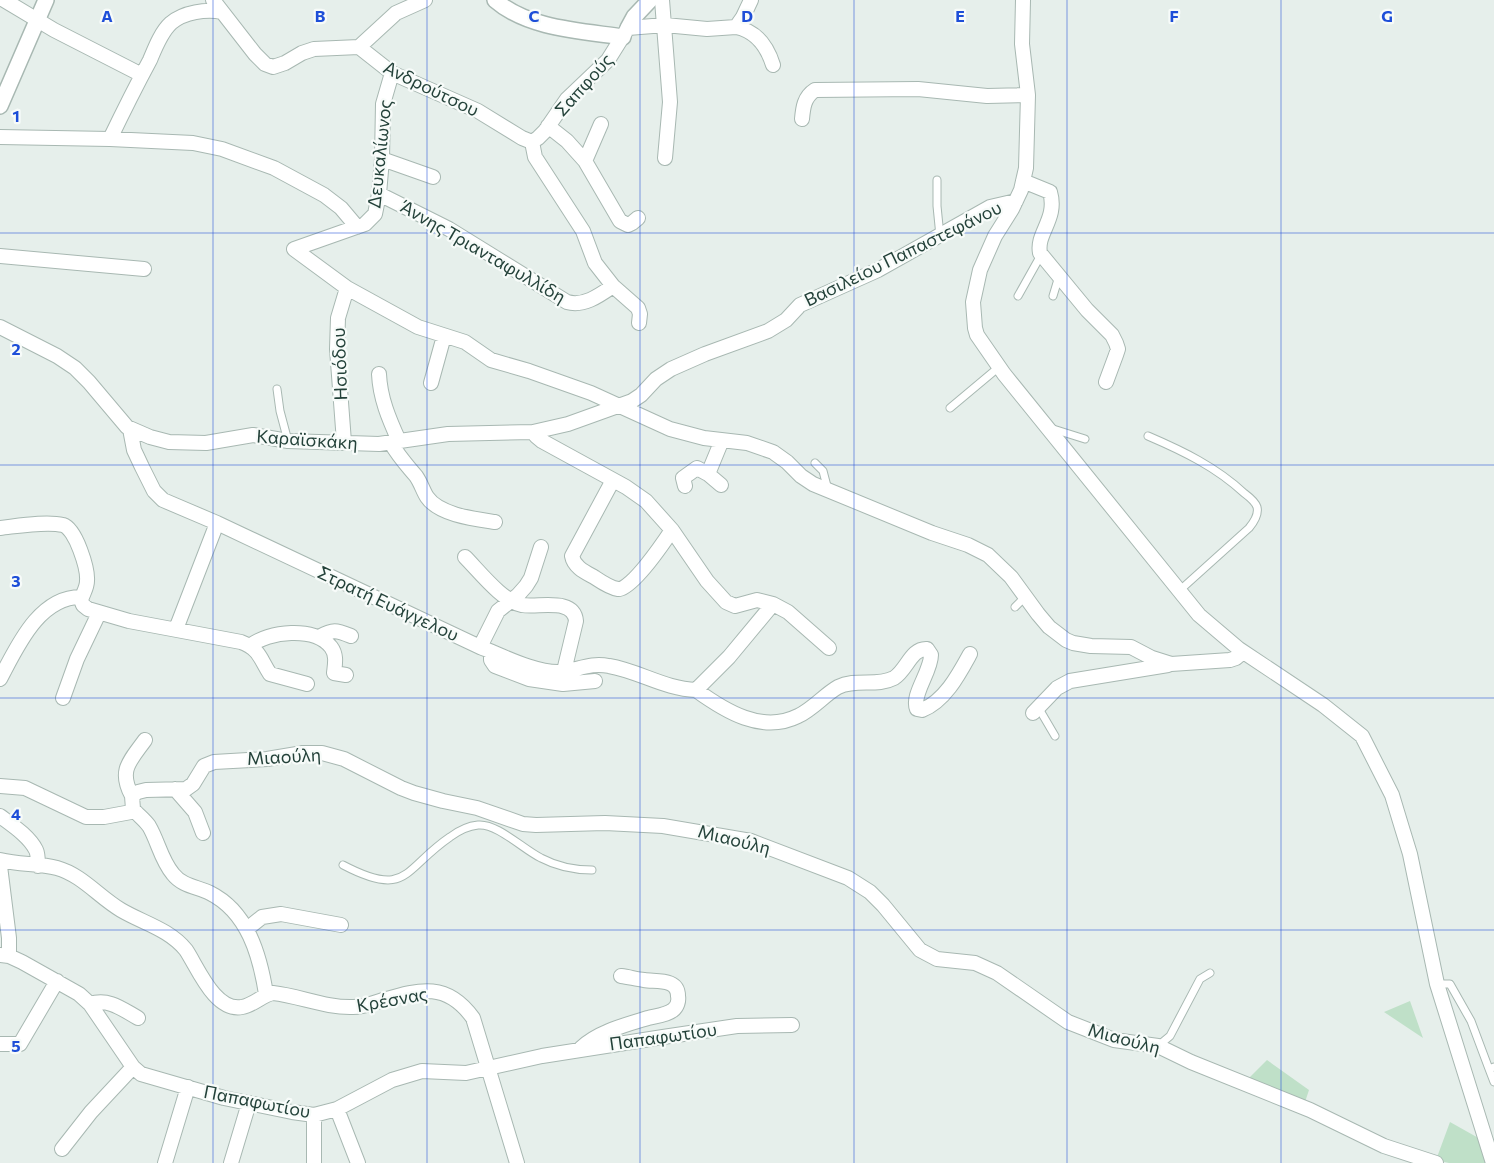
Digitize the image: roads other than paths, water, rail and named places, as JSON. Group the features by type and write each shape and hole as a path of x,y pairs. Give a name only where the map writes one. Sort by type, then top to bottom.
{"street":[{"path":"4,0 142,75"},
{"path":"0,106 36,19 46,0"},
{"path":"213,0 255,54 268,65 277,66 309,50 359,47 396,13 425,0"},
{"path":"495,0 509,11 529,20 578,31 626,33 665,25 707,29 736,27 750,32 760,40 768,52 773,65"},
{"name":"Σαπφούς","path":"638,218 628,225 620,221 585,161 567,140 548,126 563,104 608,60 634,17 650,0"},
{"path":"662,0 670,102 665,158"},
{"path":"736,27 751,0"},
{"path":"1024,0 1022,44 1028,95 1027,150 1023,181 1016,200 980,270 973,302 977,335 999,367 1047,428 1199,615 1243,652 1322,705 1362,736 1392,795 1405,836 1437,984 1494,1163"},
{"path":"110,139 170,24 179,18 196,13 222,12"},
{"name":"Ανδρούτσου","path":"359,47 392,73 478,111 522,138 532,142"},
{"name":"Δευκαλίωνος","path":"357,227 374,216 377,209 382,159 383,104 392,73"},
{"path":"802,120 805,101 815,90 918,89 987,96 1028,95"},
{"path":"585,161 601,124"},
{"path":"548,126 532,142 535,157 583,231 595,263 613,286 638,308 640,314 638,323"},
{"path":"0,137 110,139 207,145 238,154 274,168 324,194 341,208 357,227 294,249 347,288 418,327 465,342 491,360 548,377 620,406 670,429 704,438 748,443 774,452 806,480 828,491 988,555 1005,571 1049,627 1066,640 1091,646 1131,648 1171,664"},
{"path":"382,159 433,177"},
{"path":"1023,181 1050,192 1052,199 1052,212 1039,248 1042,255 1087,310 1112,335 1116,343 1118,349 1106,382"},
{"name":"Άννης Τριανταφυλλίδη","path":"380,194 449,229 567,302 578,304 588,301 613,286"},
{"name":"Βασιλείου Παπαστεφάνου","path":"620,406 641,395 656,379 671,369 705,354 768,331 786,320 800,305 878,270 990,207 1016,200"},
{"path":"0,256 144,268"},
{"name":"Ησιόδου","path":"344,442 337,349 338,318 347,288"},
{"name":"Καραϊσκάκη","path":"0,327 49,352 74,368 89,382 121,423 130,429 150,437 176,442 206,443 253,435 288,441 368,444 448,434 533,432 568,424 620,406"},
{"path":"430,383 444,336"},
{"path":"378,374 379,388 395,442 404,464 419,480 427,497 453,514 495,522"},
{"name":"Στρατή Ευάγγελου","path":"130,429 136,456 149,482 158,495 167,502 217,523 485,650 552,672 590,665 606,666 640,675 673,687 696,690"},
{"path":"533,432 542,441 646,501 672,530 707,581 726,602 735,606 757,600 773,604 793,616 829,648"},
{"path":"708,474 722,440"},
{"path":"685,486 683,478 697,468 721,484"},
{"path":"612,480 572,556 573,561 578,566 612,587 625,588 640,572 672,530"},
{"path":"176,629 217,523"},
{"path":"0,528 47,525 69,528 78,544 87,574 87,586 82,597 85,607 129,621 176,629 250,646 258,652 270,674 307,684"},
{"path":"541,547 531,578 518,595 503,606 495,616 485,650 495,666 529,679 563,684 595,681"},
{"path":"465,557 510,601 521,605 562,606 572,610 576,620 564,671"},
{"path":"2,671 20,640 36,620 66,599 82,597"},
{"path":"773,604 728,658 696,690 731,714 756,721 780,722 798,716 838,687 859,682 881,682 893,678 901,672 916,652 927,649 931,652 930,663 915,703 917,709 922,710 938,699 951,685 970,654"},
{"path":"64,698 77,659 99,613"},
{"path":"319,637 336,630 351,636"},
{"path":"250,646 261,638 279,634 319,637 331,647 336,657 334,674 346,675"},
{"path":"1036,710 1056,688 1070,681 1171,664 1230,660 1243,652"},
{"path":"0,860 20,865 56,868 68,872 122,911 174,937 186,950 211,991 226,1005 243,1007 255,1003 266,994 259,964 246,929 226,904 187,885 173,874 150,828 132,803 126,786 125,774 129,761 145,740"},
{"name":"Μιαούλη","path":"0,786 25,788 86,818 99,818 131,812 132,803 138,792 186,789 204,766 209,763 228,760 267,760 312,752 344,759 400,788 414,793 443,802 482,810 523,824 536,826 605,823 663,826 751,841 834,872 861,886 882,905 916,946 931,957 975,963 998,972 1068,1022 1114,1040 1158,1046 1191,1062 1310,1110 1384,1146 1436,1163"},
{"path":"175,789 195,812 203,833"},
{"path":"0,816 34,846 38,854 38,866"},
{"path":"0,866 9,938 4,956"},
{"path":"246,929 262,917 281,914 341,926"},
{"name":"Παπαφωτίου","path":"4,956 75,991 90,1004 133,1067 142,1074 249,1103 314,1115 337,1109 382,1084 416,1073 432,1071 466,1074 531,1058 578,1050 738,1026 792,1025"},
{"path":"578,1050 590,1041 608,1032 660,1015 673,1010 677,1006 678,993 674,986 659,980 621,976"},
{"path":"0,1044 20,1044 57,981"},
{"name":"Κρέσνας","path":"266,994 281,994 334,1006 352,1007 365,1006 419,991 439,992 450,996 464,1005 473,1018 517,1163"},
{"path":"90,1004 105,1002 138,1018"},
{"path":"62,1149 91,1112 133,1067"},
{"path":"165,1163 188,1087"},
{"path":"232,1163 249,1103"},
{"path":"337,1109 358,1163"},
{"path":"314,1115 314,1163"}],"lane":[{"path":"937,180 940,236"},
{"path":"1018,296 1042,255"},
{"path":"1053,296 1059,275"},
{"path":"950,408 999,367"},
{"path":"277,389 280,411 288,441"},
{"path":"1047,428 1085,439"},
{"path":"1148,436 1174,447 1207,465 1240,489 1257,507 1256,518 1249,528 1179,592"},
{"path":"815,463 823,471 828,491"},
{"path":"1015,607 1025,597"},
{"path":"1036,710 1055,736"},
{"path":"480,825 482,810"},
{"path":"343,865 371,878 395,880 403,878 433,849 448,838 466,828 480,825 488,826 498,831 541,858 558,866 577,870 592,870"},
{"path":"1158,1046 1170,1036 1200,979 1210,973"},
{"path":"1437,984 1450,984 1471,1022 1492,1068 1494,1082"}]}
